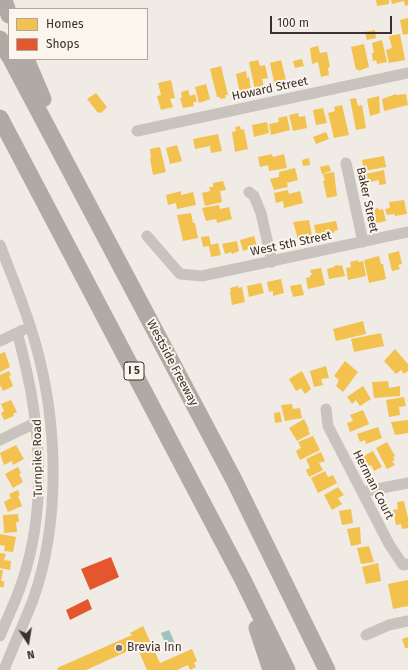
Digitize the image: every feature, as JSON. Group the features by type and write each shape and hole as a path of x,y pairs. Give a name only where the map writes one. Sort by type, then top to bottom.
{"highway":[{"path":"4,0 8,12"},
{"path":"0,39 8,54"},
{"name":"Westside Freeway","path":"12,60 234,480 327,668"},
{"path":"26,60 51,118 55,143"},
{"name":"I 5","path":"0,118 242,578 287,670"},
{"path":"0,139 25,165"},
{"path":"242,578 256,627 271,670"}],"street":[{"name":"Howard Street","path":"137,131 408,73"},
{"name":"Baker Street","path":"346,163 363,242"},
{"path":"249,192 254,196 261,213 272,262"},
{"name":"West 5th Street","path":"147,236 180,274 202,276 408,232"},
{"name":"Turnpike Road","path":"0,245 30,326 43,371 49,403 53,442 53,491 47,542 41,571 33,599 5,654 4,670"},
{"path":"0,341 30,326"},
{"path":"0,636 22,583 34,535 38,511 39,460 35,423 23,352 17,333"},
{"name":"Herman Court","path":"326,409 328,426 389,544 403,564 408,564"},
{"path":"0,440 35,423"},
{"path":"362,492 408,483"},
{"path":"366,635 389,625 408,621"}],"water":[{"path":"169,630 175,643 167,647 161,633"}],"building: Homes":[{"path":"376,0 389,0 389,4 377,6"},
{"path":"391,0 408,0 408,5 405,6 404,1 392,4"},
{"path":"408,18 408,34 403,35 400,20"},
{"path":"375,30 376,38 367,40 365,32"},
{"path":"400,34 405,60 389,63 386,50 392,48 389,36"},
{"path":"382,40 387,62 377,64 376,60 373,61 372,53 374,53 372,43"},
{"path":"364,44 369,67 358,71 358,69 356,70 351,47"},
{"path":"318,46 320,53 327,52 330,67 328,68 329,75 321,77 318,62 312,64 310,48"},
{"path":"302,59 304,66 295,68 293,61"},
{"path":"258,60 260,66 265,65 268,78 262,79 264,88 255,90 249,62"},
{"path":"281,60 286,80 274,82 270,63"},
{"path":"221,66 228,95 225,95 226,98 220,99 220,97 217,97 210,69"},
{"path":"246,71 247,78 249,77 251,91 240,94 236,74"},
{"path":"171,80 175,98 170,99 173,107 161,110 157,96 161,95 158,83"},
{"path":"206,84 210,99 199,103 195,87"},
{"path":"188,90 190,96 195,94 197,102 193,102 194,106 183,108 180,98 182,98 181,92"},
{"path":"96,93 107,107 101,113 98,113 87,99"},
{"path":"396,94 406,94 408,105 384,111 382,99"},
{"path":"379,96 380,113 370,116 367,99"},
{"path":"356,98 358,106 362,105 366,128 356,130 350,99"},
{"path":"342,105 349,135 334,138 328,113 335,111 334,107"},
{"path":"323,108 327,123 316,125 313,110"},
{"path":"298,113 299,117 305,116 307,128 293,131 289,115"},
{"path":"287,116 290,130 271,135 269,124 279,122 278,118"},
{"path":"267,122 269,133 254,137 252,125"},
{"path":"240,126 241,130 244,129 248,149 235,152 232,132 236,131 235,127"},
{"path":"326,132 329,139 316,144 313,137"},
{"path":"218,134 222,151 211,153 210,146 195,149 193,139"},
{"path":"177,145 182,161 170,164 166,148"},
{"path":"160,147 166,172 153,175 150,149"},
{"path":"272,154 273,157 284,154 287,168 269,171 268,165 260,167 258,157"},
{"path":"384,156 386,167 364,171 362,160"},
{"path":"309,158 310,165 303,166 302,160"},
{"path":"329,165 331,171 322,174 320,167"},
{"path":"295,168 298,180 287,183 288,187 274,190 270,179 279,177 279,172"},
{"path":"384,170 386,184 379,185 379,180 366,183 365,174"},
{"path":"334,172 337,196 327,198 323,174"},
{"path":"223,181 226,190 220,191 222,202 205,206 202,193 210,191 209,187 213,187 213,183"},
{"path":"288,190 289,194 300,191 303,203 284,208 283,201 276,203 274,193"},
{"path":"181,191 181,195 193,192 196,205 177,209 176,203 168,205 166,195"},
{"path":"404,200 407,214 395,216 395,214 387,215 385,209 390,208 389,202"},
{"path":"219,205 220,209 229,207 232,219 217,223 216,219 206,221 202,208"},
{"path":"378,208 379,210 383,209 386,221 372,224 369,210"},
{"path":"191,213 198,238 183,241 177,215"},
{"path":"309,220 312,235 310,235 310,237 298,239 293,222"},
{"path":"336,221 338,230 334,231 334,233 331,233 330,231 316,235 314,225"},
{"path":"209,236 211,245 218,243 221,255 211,257 209,246 203,247 201,237"},
{"path":"254,236 257,246 243,251 240,240"},
{"path":"237,241 239,251 232,254 231,252 225,254 222,244"},
{"path":"399,251 402,264 398,265 400,269 392,271 388,254"},
{"path":"379,256 381,264 383,264 386,279 369,283 364,260"},
{"path":"358,260 358,262 363,261 366,276 348,280 346,268 351,267 350,262"},
{"path":"342,265 345,276 329,279 327,269"},
{"path":"321,268 325,285 308,289 306,278 312,275 310,270"},
{"path":"281,279 284,293 273,296 273,291 269,292 267,282"},
{"path":"261,283 264,293 249,297 247,286"},
{"path":"301,284 304,295 293,297 290,286"},
{"path":"238,286 238,288 242,287 245,302 232,305 230,288"},
{"path":"363,321 366,334 336,341 333,329"},
{"path":"381,333 384,346 354,352 351,339"},
{"path":"395,349 408,364 408,371 404,374 401,370 396,374 384,361"},
{"path":"5,352 10,367 0,372 0,354"},
{"path":"345,361 358,372 343,392 336,386 339,380 334,376"},
{"path":"326,366 329,378 321,379 323,385 314,387 310,371"},
{"path":"9,371 11,375 9,376 13,386 3,391 0,385 0,375"},
{"path":"302,371 311,389 305,394 301,388 296,391 289,379"},
{"path":"388,381 389,388 400,386 400,396 374,398 372,382"},
{"path":"363,386 371,399 360,406 356,400 352,404 347,397"},
{"path":"404,397 406,406 399,407 400,415 389,417 386,400"},
{"path":"11,400 17,412 13,414 14,416 4,420 1,413 4,411 1,404"},
{"path":"292,404 293,409 300,408 302,418 285,421 281,405"},
{"path":"363,410 369,424 350,432 347,423 353,421 350,415"},
{"path":"280,412 282,422 275,423 274,413"},
{"path":"304,419 310,434 297,441 289,428"},
{"path":"408,420 408,433 395,435 391,422"},
{"path":"378,427 382,438 366,444 365,440 360,442 357,434"},
{"path":"313,436 320,450 300,460 296,451 301,448 298,442"},
{"path":"387,442 395,456 393,457 395,460 392,461 395,465 387,469 376,448"},
{"path":"16,445 24,459 13,465 12,461 4,465 0,453"},
{"path":"373,451 382,467 374,471 371,465 365,468 360,458"},
{"path":"321,452 325,461 319,463 323,470 309,477 306,470 310,468 306,459"},
{"path":"18,467 21,473 19,474 23,482 13,488 5,474"},
{"path":"325,471 328,477 333,475 337,483 318,493 311,478"},
{"path":"338,487 344,495 338,498 342,504 332,510 324,495"},
{"path":"18,490 20,495 18,496 22,506 8,512 4,502 11,498 9,494"},
{"path":"404,501 408,518 408,528 402,529 401,524 396,525 393,510 398,509 397,502"},
{"path":"351,509 353,523 342,525 339,511"},
{"path":"18,514 19,522 16,522 17,532 4,533 3,515"},
{"path":"360,527 361,544 351,546 347,529"},
{"path":"0,534 16,537 13,552 4,551 5,546 0,545"},
{"path":"369,546 374,562 361,564 357,548"},
{"path":"0,553 6,554 4,560 11,561 10,570 0,568"},
{"path":"378,563 381,581 366,584 362,567"},
{"path":"0,570 3,570 1,581 4,581 4,587 0,587"},
{"path":"408,580 408,606 393,609 388,584"},
{"name":"Brevia Inn","path":"143,626 160,663 192,649 197,661 194,663 196,667 190,670 188,665 177,670 147,670 137,647 86,670 58,670 57,668 132,635 130,633"},
{"path":"408,637 408,648 405,648 402,639"}],"building: Shops":[{"path":"111,557 119,577 90,590 81,569"},
{"path":"88,599 92,609 70,620 66,610"}],"place":[{"name":"Brevia Inn","path":"119,648"}]}
